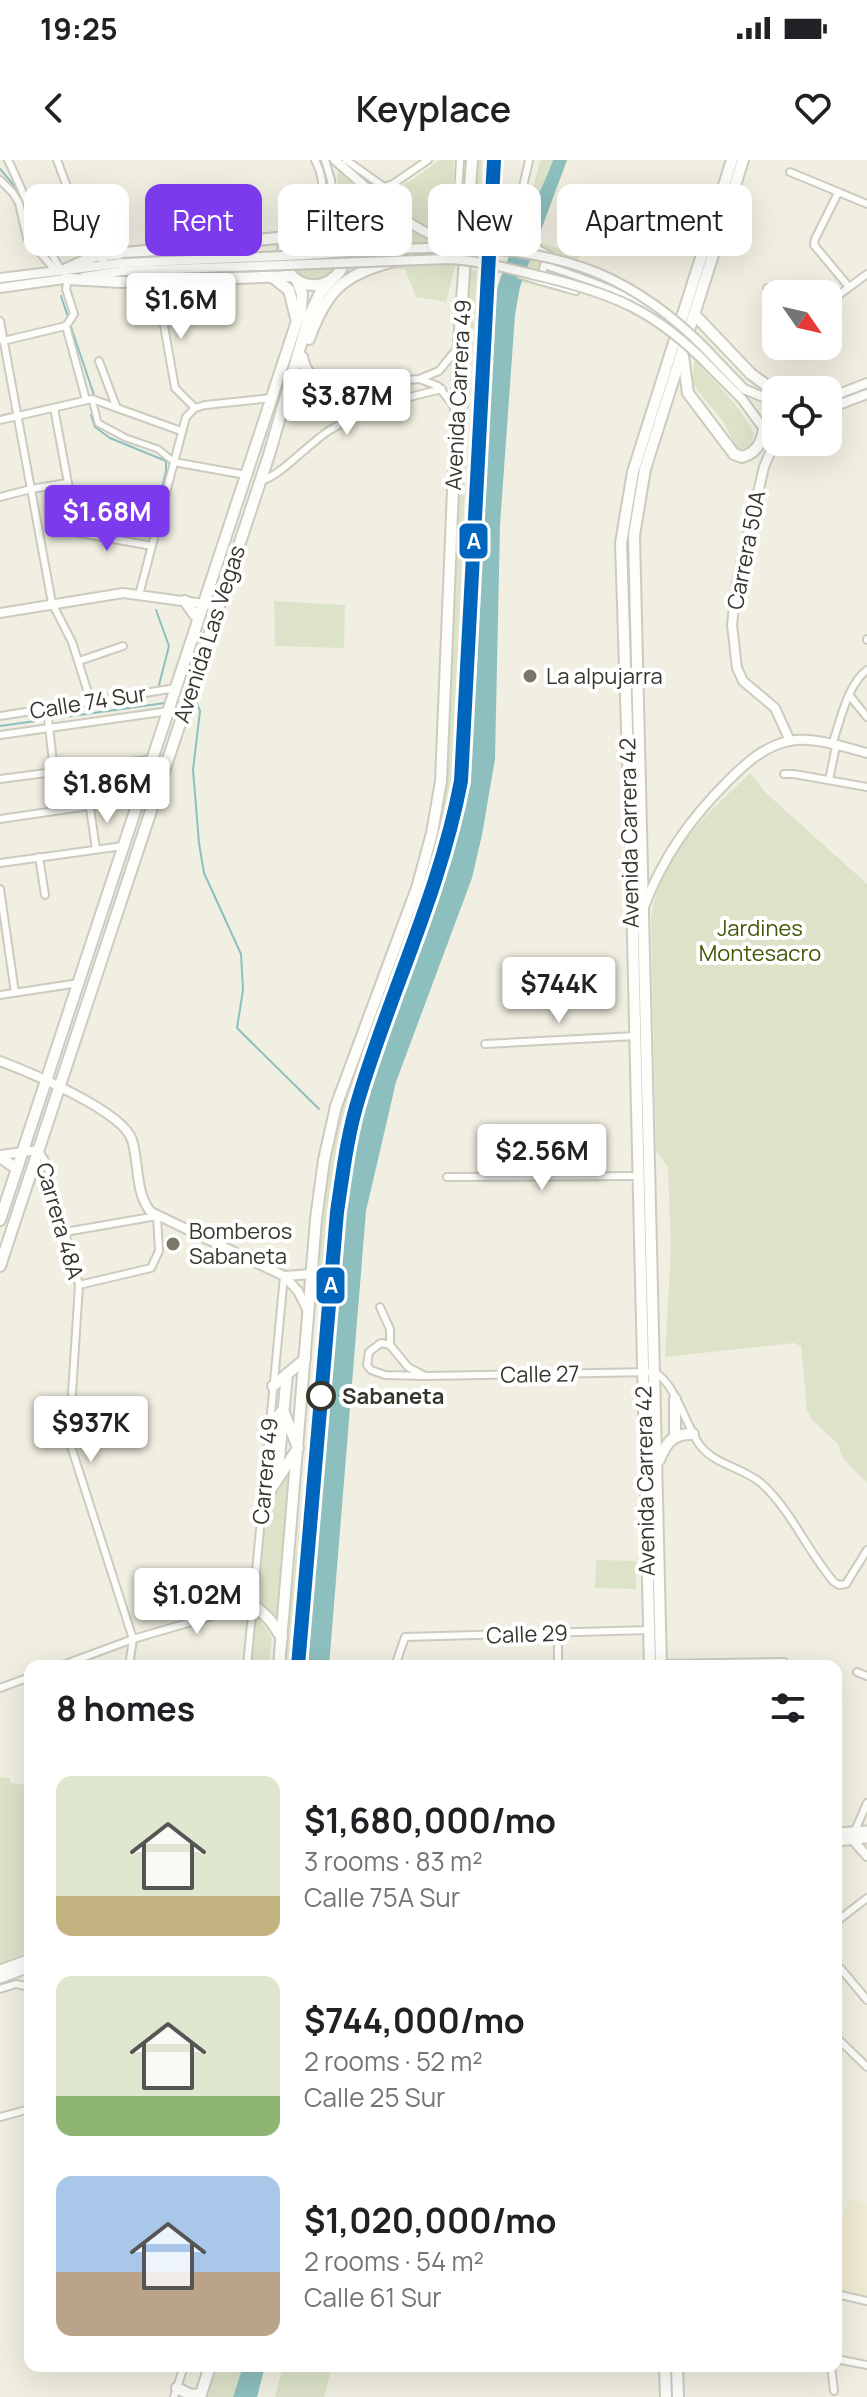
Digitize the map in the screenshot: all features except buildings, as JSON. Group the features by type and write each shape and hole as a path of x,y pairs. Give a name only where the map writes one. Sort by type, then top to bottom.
{"main road":[{"name":"Avenida Carrera 42","path":"655,1660 656,1465 638,1176 622,531 633,472 732,160"},
{"name":"Avenida Carrera 42","path":"654,1660 649,1630 647,1067 635,518 645,469 743,160"},
{"path":"63,272 95,256"},
{"path":"244,276 255,269 256,256"},
{"path":"284,256 284,262 295,278"},
{"path":"293,374 312,309 320,293 343,264 345,256"},
{"name":"Avenida Carrera 49","path":"280,1660 320,1190 336,1106 417,888 436,810 444,739 459,343 469,256"},
{"path":"293,374 326,299 337,287 363,271 396,261"},
{"path":"63,272 122,282 269,275 295,278 314,285 332,279"},
{"path":"269,275 292,295 297,324"},
{"name":"Avenida Las Vegas","path":"0,1220 297,324 302,294 295,278"},
{"path":"694,314 762,385"},
{"path":"682,351 688,393 731,451 737,456 749,455 760,444 762,426"},
{"path":"302,357 306,371 328,387"},
{"name":"Avenida Las Vegas","path":"0,1266 293,374"},
{"path":"185,601 198,619"},
{"path":"629,805 641,835"},
{"path":"636,1105 647,1067"},
{"path":"0,1156 17,1169"},
{"path":"273,1386 305,1359"},
{"path":"277,1480 287,1374"},
{"path":"675,1399 675,1436"},
{"path":"263,1501 298,1448 283,1410"},
{"path":"270,1425 283,1410"},
{"path":"656,1465 665,1445 675,1436 693,1434"},
{"path":"253,1604 270,1620 282,1638"},
{"path":"842,1839 867,1831"},
{"path":"842,1834 867,1838"},
{"path":"0,1970 24,1961"},
{"path":"0,1978 24,1969"},
{"path":"176,2392 200,2395 208,2372"},
{"path":"665,2372 666,2397"},
{"path":"675,2397 677,2372"}],"street":[{"path":"2,341 66,326 74,314 63,272 38,232 8,160"},
{"path":"57,160 66,184"},
{"path":"315,160 322,184"},
{"path":"325,160 331,184"},
{"path":"335,160 414,228 428,235"},
{"path":"346,160 384,187 428,160"},
{"path":"459,184 460,160"},
{"path":"529,160 520,212 521,229 531,244 561,262"},
{"path":"790,172 867,204"},
{"path":"0,180 19,203 27,238 63,272"},
{"path":"838,193 814,245 849,287"},
{"path":"0,278 122,267 428,249"},
{"path":"95,256 107,265"},
{"path":"533,256 613,280 683,327 762,426"},
{"path":"0,288 63,272 107,265 472,261 591,288 630,304 666,326 744,389 762,393"},
{"path":"540,281 544,265 597,282 621,292 678,328"},
{"path":"500,269 576,291"},
{"path":"842,292 867,274"},
{"path":"156,280 175,388 193,410"},
{"path":"0,321 52,603 79,661 91,702"},
{"path":"66,326 98,423 126,438 158,449 174,462 246,475"},
{"path":"285,396 328,387 419,379 439,371 450,360 459,343"},
{"path":"99,361 116,406"},
{"path":"293,374 313,386 328,387"},
{"path":"419,379 442,389 456,409"},
{"path":"842,393 867,383"},
{"path":"260,481 271,477 313,441 350,419 373,408 442,389"},
{"path":"842,404 867,394"},
{"path":"139,595 149,546 181,431 193,410 215,403 272,398"},
{"path":"0,420 89,399 181,431"},
{"path":"54,408 77,531"},
{"path":"762,409 759,413 762,426"},
{"name":"Carrera 50A","path":"768,456 736,587 732,625 737,668 743,681 775,708 790,741"},
{"path":"0,497 67,483"},
{"path":"63,530 149,546"},
{"path":"0,613 123,593 219,606"},
{"path":"79,661 123,646"},
{"path":"829,780 834,745 850,696 867,670"},
{"name":"Calle 74 Sur","path":"0,716 175,692"},
{"path":"850,696 867,717"},
{"name":"Calle 74 Sur","path":"0,735 48,725 169,709"},
{"path":"47,710 54,771"},
{"path":"643,912 662,864 689,823 757,754 790,741 834,745 867,753"},
{"path":"0,779 153,759"},
{"path":"84,767 96,849"},
{"path":"784,774 867,787"},
{"path":"0,819 89,806"},
{"path":"0,863 124,846"},
{"path":"39,857 45,895"},
{"path":"0,889 15,993"},
{"path":"0,995 79,983"},
{"path":"485,1044 635,1036"},
{"path":"0,1061 47,1079 118,1121 129,1132 147,1208 157,1216 284,1276 298,1291 309,1314"},
{"path":"0,1156 38,1150"},
{"name":"Carrera 48A","path":"38,1150 46,1162 79,1285 69,1440 133,1639 130,1660"},
{"path":"447,1177 638,1176"},
{"path":"65,1232 157,1216"},
{"path":"79,1285 145,1271 155,1263 159,1251 157,1216"},
{"path":"284,1276 312,1274"},
{"name":"Carrera 49","path":"248,1660 284,1276"},
{"path":"380,1307 390,1329 390,1345 402,1363 425,1376"},
{"name":"Calle 27","path":"390,1345 381,1343 369,1352 367,1365 371,1370 385,1375 425,1376 648,1372"},
{"path":"648,1372 665,1380 693,1434 711,1456 747,1473 764,1486 835,1584 846,1584 867,1550"},
{"path":"76,1660 133,1639 253,1604"},
{"name":"Calle 29","path":"397,1660 405,1637 649,1630"},
{"path":"558,1633 558,1660"},
{"path":"857,1672 867,1676"},
{"path":"0,1688 24,1679"},
{"path":"867,1803 853,1836 867,1856"},
{"path":"842,1917 867,1898"},
{"path":"842,1970 867,2000"},
{"path":"0,1989 16,1984 24,1986"},
{"path":"842,2042 864,2058 867,2067"},
{"path":"0,2117 24,2111"},
{"path":"842,2295 867,2301"},
{"path":"842,2360 867,2365"},
{"path":"176,2392 182,2372"},
{"path":"832,2372 834,2391"}],"shaded area":[{"path":"850,2199 867,2205 867,2295 842,2289 842,2217"}],"green space":[{"path":"440,160 454,160 453,184 428,184 428,256 455,256 446,302 416,297 405,269 346,269 351,256 412,256 412,184 405,184"},
{"path":"477,160 482,160 481,184 475,184"},
{"path":"540,160 553,160 541,189 541,184 534,184"},
{"path":"338,171 352,184 338,184"},
{"path":"541,243 557,248 557,256 580,256 567,294 522,282 532,256 541,256"},
{"path":"290,256 338,256 332,271 314,278 296,271"},
{"path":"468,270 477,271 454,770 433,874 351,1106 336,1180 323,1305 316,1305 324,1204 336,1130 353,1075 421,895 442,807 449,750"},
{"path":"694,360 743,414 754,435 750,448 743,452 737,449 723,421 697,390 693,382"},
{"path":"274,601 345,605 344,648 275,646"},
{"name":"Jardines Montesacro","path":"750,773 766,793 867,884 867,1483 844,1460 837,1443 811,1419 807,1410 801,1346 794,1343 665,1357 671,1248 668,1167 656,1151 651,916 665,872 675,854 702,820"},
{"path":"292,1465 276,1621 256,1601 265,1502"},
{"path":"303,1487 306,1487 292,1660 285,1660"},
{"path":"596,1560 636,1561 636,1589 595,1588"},
{"path":"255,1614 272,1637 270,1660 251,1660"},
{"path":"0,1777 10,1778 10,1783 24,1784 24,1953 0,1963"},
{"path":"213,2372 241,2372 233,2397 205,2397"},
{"path":"281,2372 330,2372 324,2397 275,2397"}],"water":[{"path":"553,160 567,160 541,230 541,188"},
{"path":"509,256 531,256 520,287 515,315 500,525 495,759 472,878 396,1082 366,1211 329,1660 308,1660 340,1254 352,1167 360,1124 383,1048 445,881 466,787 471,736 478,501 489,339 491,316"},
{"path":"241,2372 263,2372 257,2397 233,2397"}],"waterway":[{"path":"0,169 24,203"},
{"path":"61,296 68,317"},
{"path":"71,327 94,395"},
{"path":"91,415 95,427 110,438 166,461 149,541"},
{"path":"142,572 147,548"},
{"path":"156,610 169,646 159,685"},
{"path":"191,701 197,704 200,711 193,770 204,873 241,954 243,990 237,1028 319,1109"},
{"path":"0,726 165,703"}],"railway":[{"path":"481,265 484,310"},
{"path":"473,424 481,368"}],"transit line":[{"name":"A","path":"299,1660 337,1212 348,1140 372,1057 441,862 461,781 494,160"}],"place":[{"name":"La alpujarra","path":"530,676"},
{"name":"Bomberos Sabaneta","path":"173,1244"},
{"name":"Sabaneta","path":"321,1396"}]}
